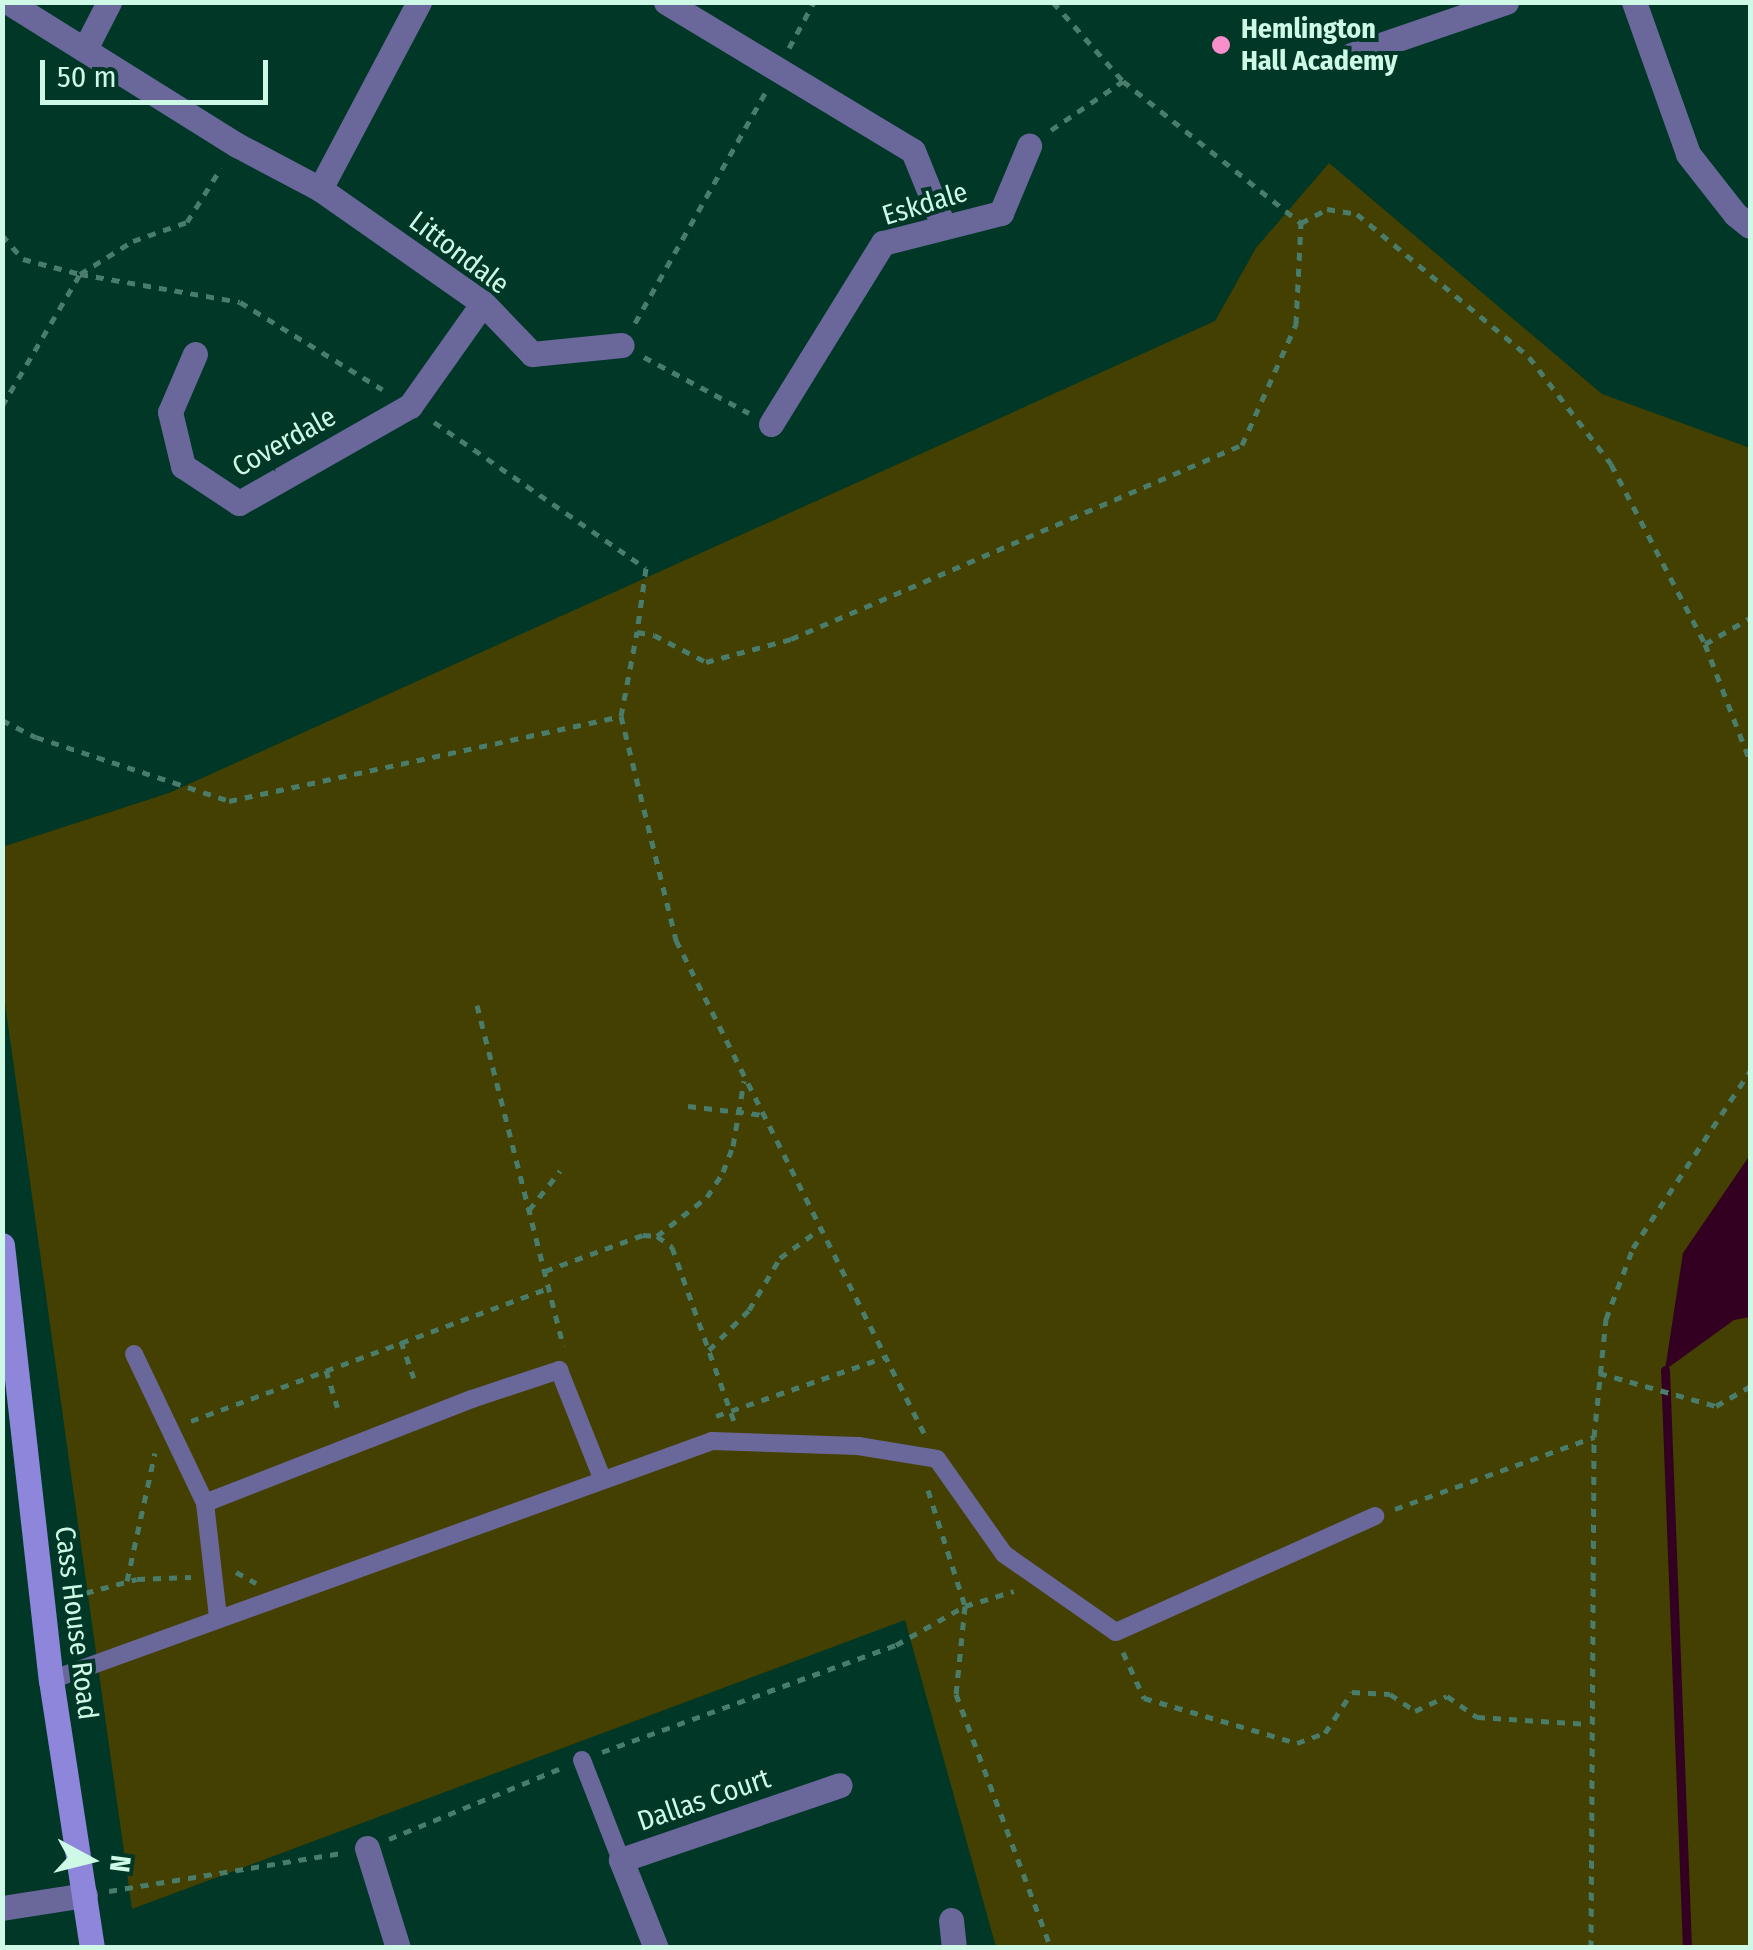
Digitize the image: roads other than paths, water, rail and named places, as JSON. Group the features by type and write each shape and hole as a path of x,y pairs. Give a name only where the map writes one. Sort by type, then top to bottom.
{"street":[{"name":"Littondale","path":"8,2 236,145 320,190 484,303 532,354 622,345"},
{"path":"84,48 108,2"},
{"path":"320,190 419,2"},
{"path":"666,2 703,12 778,69 913,151 943,225"},
{"path":"1351,55 1506,2"},
{"path":"1634,2 1688,154 1735,214 1750,226"},
{"name":"Eskdale","path":"771,424 883,244 943,225 1002,213 1029,146"},
{"name":"Coverdale","path":"195,354 170,412 184,466 239,503 410,406 484,303"},
{"name":"Cass House Road","path":"2,1245 51,1680 92,1948"},
{"name":"Dallas Court","path":"656,1948 620,1860 840,1785"},
{"path":"367,1848 398,1948"},
{"path":"2,1908 85,1895"},
{"path":"951,1920 954,1948"}],"lane":[{"path":"134,1354 205,1503 218,1617"},
{"path":"205,1503 472,1399 559,1370 602,1478"},
{"path":"51,1680 712,1441 858,1446 937,1458 1004,1554 1116,1632 1374,1516"},
{"path":"582,1760 620,1860"}],"waterway":[{"path":"1665,1370 1687,1948"}],"place":[{"name":"Hemlington Hall Academy","path":"1221,45"}]}
